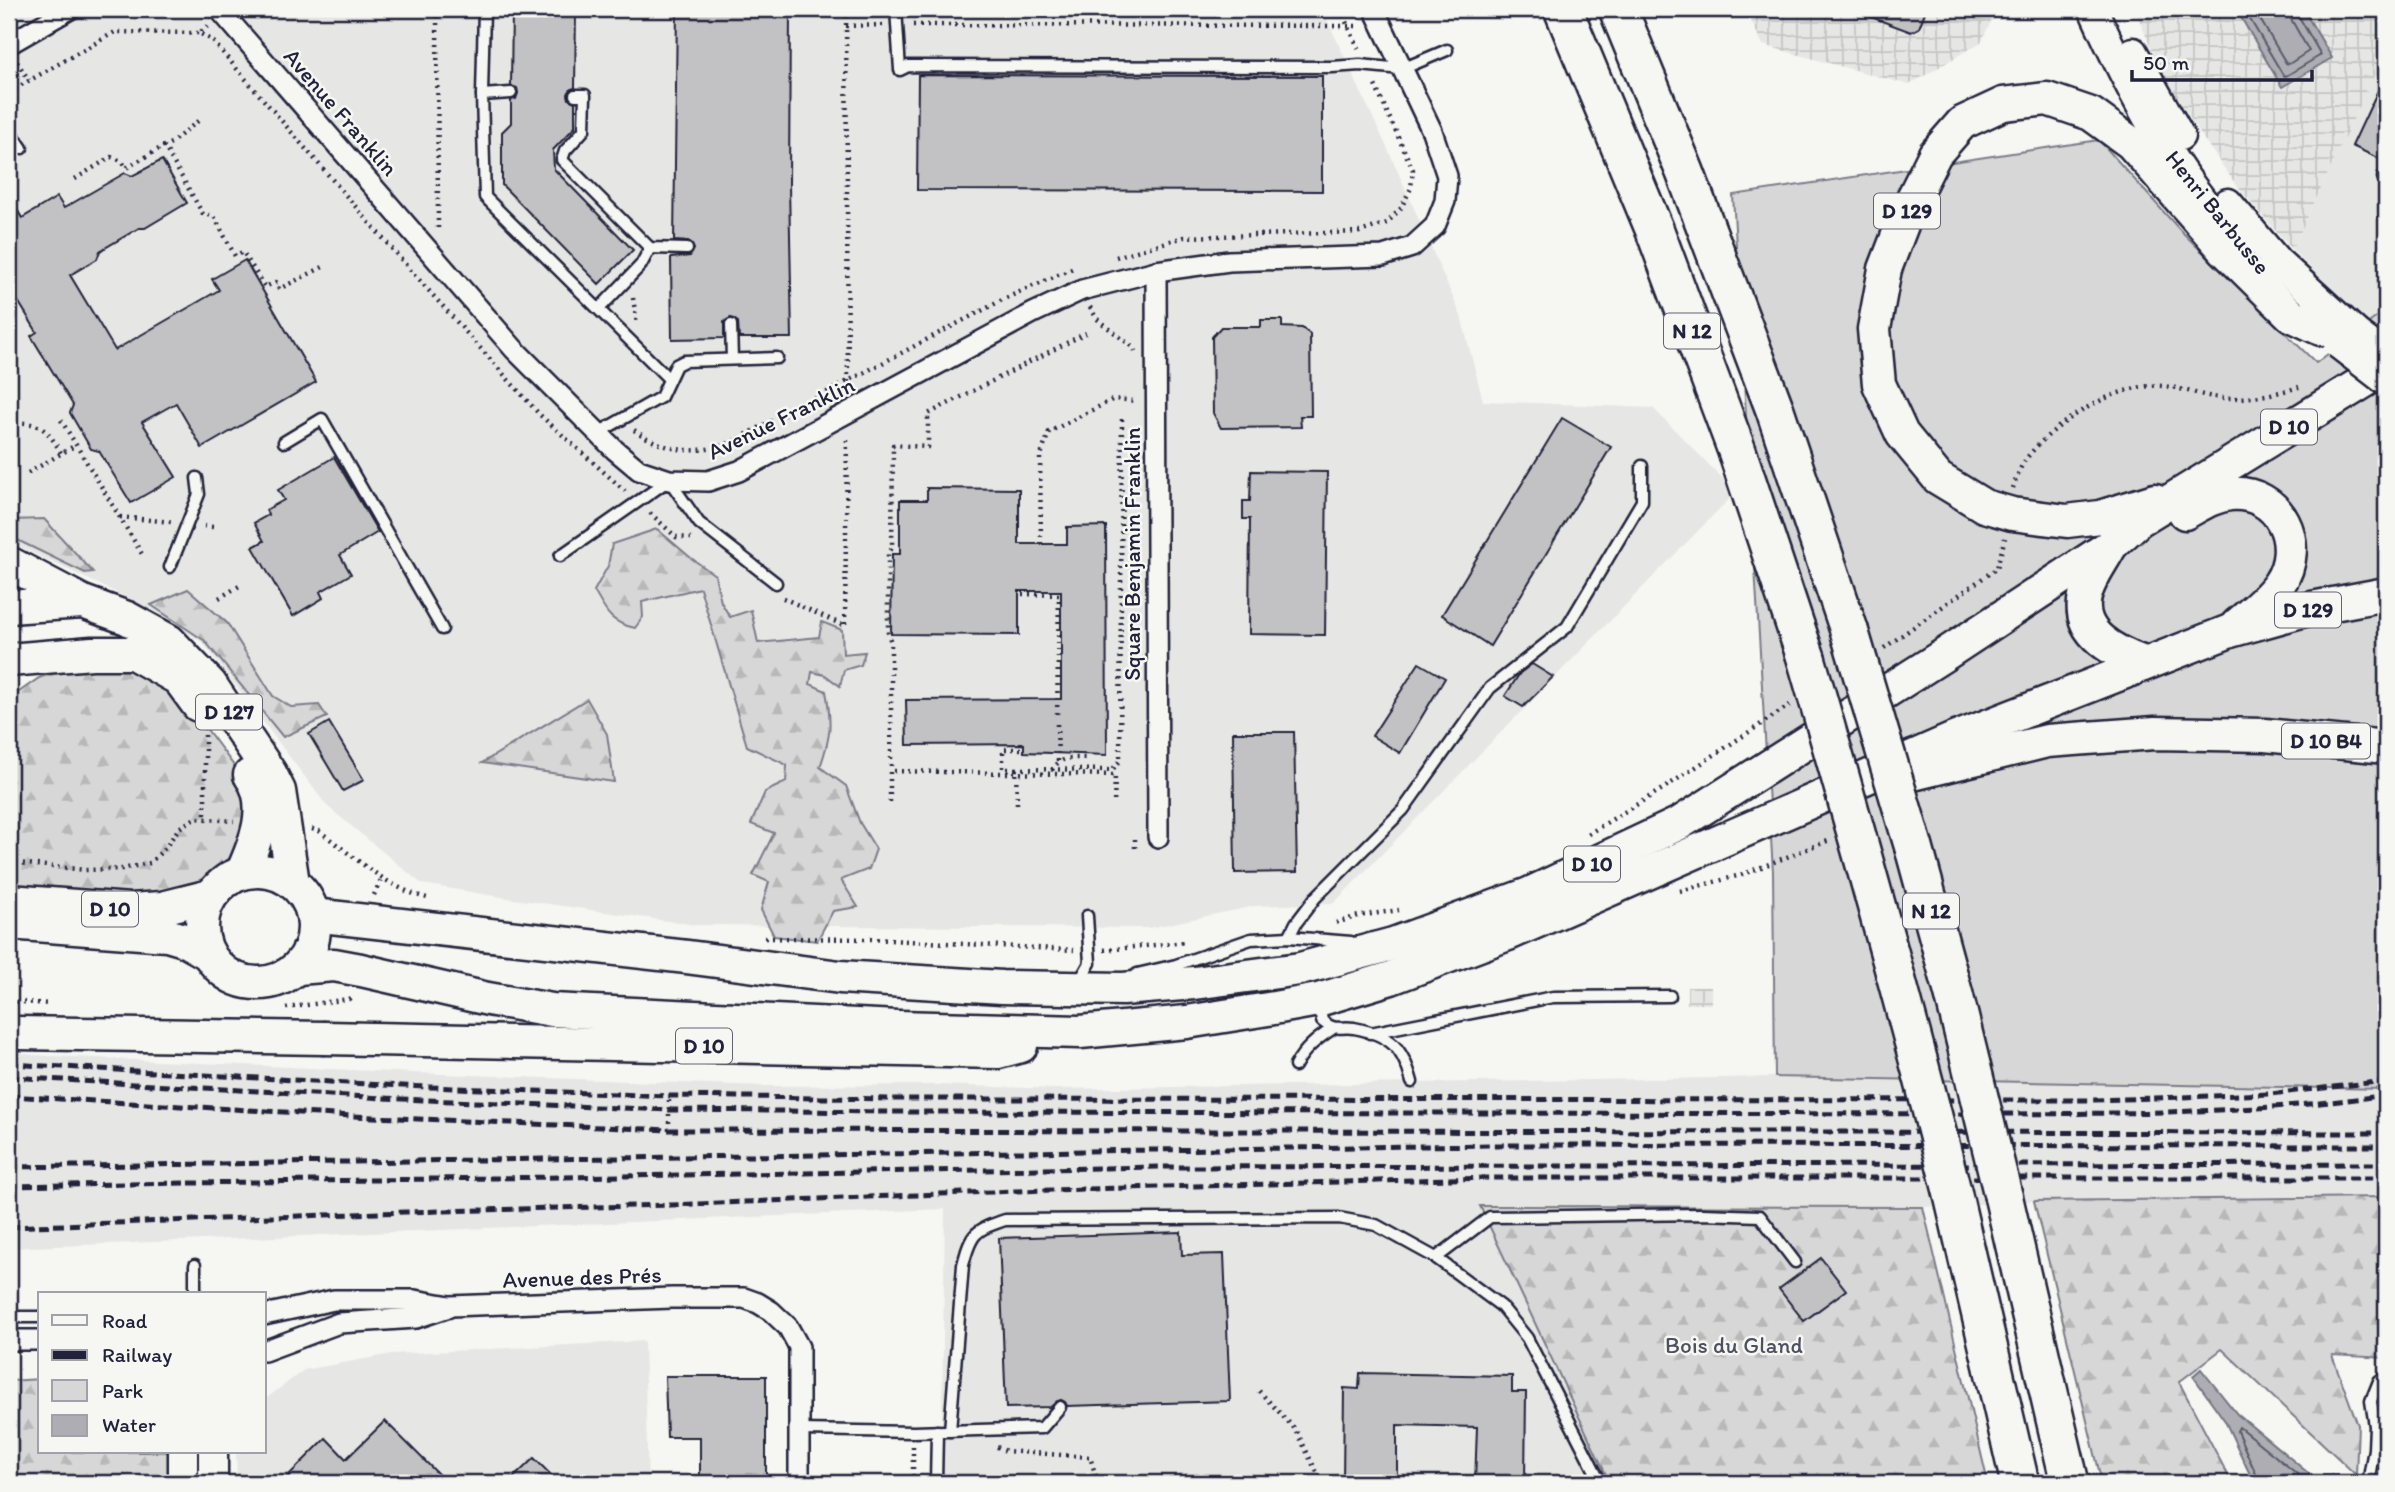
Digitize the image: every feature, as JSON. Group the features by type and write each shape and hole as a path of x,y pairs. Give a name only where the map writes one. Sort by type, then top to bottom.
{"highway":[{"name":"N 12","path":"1563,9 1660,244 1737,452 1805,658 1884,928 1953,1195 2020,1483"},
{"name":"N 12","path":"1618,9 1685,172 1775,410 1849,631 1914,848 1954,995 2070,1483"}],"main road":[{"name":"Henri Barbusse","path":"2093,9 2139,106 2188,182 2228,232 2338,335"},
{"name":"Henri Barbusse","path":"2113,9 2165,112 2196,160 2338,335"},
{"name":"D 129","path":"2193,488 2100,517 2067,521 2012,514 1984,506 1938,478 1902,434 1879,384 1874,329 1885,269 1910,204 1935,154 1962,122 2003,104 2047,99 2091,114 2131,143 2224,249 2291,315 2386,356"},
{"name":"D 129","path":"2338,335 2386,380"},
{"name":"D 10","path":"313,915 840,977 1002,987 1123,989 1300,969 1393,944 1528,894 1680,823 2111,545 2140,520 2386,368"},
{"name":"D 129","path":"2111,545 2150,533 2214,497 2249,495 2266,502 2278,512 2285,523 2290,536 2291,553 2281,583 2267,600 2230,631"},
{"path":"2111,545 2088,589 2085,611 2099,640 2124,656 2144,663"},
{"name":"D 127","path":"9,564 83,602 127,618 169,641 210,684 270,773 279,791 293,883"},
{"name":"D 129","path":"1804,803 1954,739 2230,631 2312,608 2386,594"},
{"name":"D 127","path":"9,607 83,602"},
{"path":"9,660 92,653 133,653 179,679 256,783 260,807 257,841 242,873"},
{"path":"9,686 46,658"},
{"name":"D 10","path":"298,968 334,965 488,999 552,1010 898,1027 1080,1032 1188,1022 1318,1000 1391,978 1508,934 1804,803 1965,760 2048,741 2155,733 2265,735"},
{"name":"D 10 B4","path":"2265,735 2386,747"},
{"path":"260,871 277,874 293,883 309,902 314,929 307,956 298,968 284,978 267,984 249,984 232,978 217,967 207,953 202,939 201,924 210,896 230,878 242,873 260,871"},
{"name":"D 10","path":"9,901 130,910 162,908 210,896"},
{"name":"D 10","path":"9,923 167,934 207,953"},
{"name":"D 10","path":"9,1034 998,1052 1080,1032"},
{"path":"183,1454 183,1483"},
{"path":"213,1454 213,1483"}],"street":[{"path":"9,44 70,9"},
{"name":"Avenue Franklin","path":"219,9 514,349 597,433 639,470 669,480 708,481 739,471 1033,313 1082,290 1156,271 1228,261 1383,256 1412,247 1435,226 1445,201 1447,176 1432,131 1402,69"},
{"path":"1374,9 1402,69"},
{"name":"Square Benjamin Franklin","path":"1156,271 1158,837"},
{"name":"Avenue des Prés","path":"266,1315 334,1300 415,1300 450,1306 744,1298 758,1303 788,1327 799,1347 799,1483"},
{"name":"Avenue des Prés","path":"266,1350 339,1324 416,1318 450,1306"},
{"path":"9,1340 38,1340"}],"lane":[{"path":"484,9 482,95 485,197 669,379"},
{"path":"896,9 900,70 908,66 1360,65 1402,69 1447,50"},
{"path":"482,95 511,93"},
{"path":"575,95 584,95 584,131 565,151 562,160 650,248 687,249"},
{"path":"9,129 22,148"},
{"path":"599,309 641,265 650,248"},
{"path":"731,325 732,359"},
{"path":"597,433 660,397 676,365 684,361 777,358"},
{"path":"284,442 322,419 442,629"},
{"path":"1289,937 1315,898 1403,810 1490,688 1567,627 1642,501 1642,466"},
{"path":"170,567 199,494 197,478"},
{"path":"560,556 669,480 699,523 776,583"},
{"path":"1076,988 1090,963 1087,916"},
{"path":"1076,988 1176,965 1251,939 1289,937 1393,944"},
{"path":"1370,1033 1553,997 1670,996"},
{"path":"1318,1000 1322,1021 1332,1029"},
{"path":"1295,1066 1315,1040 1332,1029 1352,1028 1389,1041 1399,1049 1406,1059 1412,1082"},
{"path":"1436,1258 1490,1217 1702,1214 1760,1216 1795,1262"},
{"path":"950,1431 963,1265 968,1245 980,1228 1006,1220 1339,1219 1376,1225 1436,1258 1502,1306 1527,1338 1601,1483"},
{"path":"195,1265 195,1292"},
{"path":"9,1317 38,1317"},
{"path":"2368,1483 2375,1426 2371,1401 2379,1381 2386,1376"},
{"path":"800,1430 914,1432 1042,1429 1060,1407"},
{"path":"936,1483 937,1431"}],"path":[{"path":"9,16 21,9"},
{"path":"425,245 438,233 437,9"},
{"path":"846,9 848,414"},
{"path":"846,26 1326,26"},
{"path":"9,92 115,32 199,33"},
{"path":"75,179 111,157 122,161 126,168 172,143 198,121"},
{"path":"164,145 203,214 214,216 235,256 243,252 265,287 276,282 279,289 323,267"},
{"path":"1082,290 1097,319 1134,348 1136,362"},
{"path":"891,766 888,555 892,548 893,445 928,447 928,414 1086,333"},
{"path":"1881,650 1997,568 2012,514 2013,487 2025,460 2053,433 2094,404 2123,390 2161,386 2224,398 2279,393 2307,384"},
{"path":"1136,387 1136,408"},
{"path":"1041,544 1040,458 1049,432 1114,399 1136,401"},
{"path":"890,802 890,771 1112,770 1120,761 1122,416"},
{"path":"61,420 142,554"},
{"path":"9,423 39,425 47,430 61,453"},
{"path":"28,473 76,445"},
{"path":"120,517 214,527"},
{"path":"219,598 241,585"},
{"path":"1022,594 1059,595 1058,761 1052,770"},
{"path":"1586,835 1800,700"},
{"path":"204,713 205,819"},
{"path":"1021,740 1021,749 1003,749 1003,769 1115,775 1114,805"},
{"path":"1058,761 1087,758"},
{"path":"1016,771 1017,804"},
{"path":"9,862 85,870 122,869 150,863 179,828 195,818 243,822"},
{"path":"1135,827 1135,852"},
{"path":"308,828 319,831 382,877 415,895 438,901"},
{"path":"1296,923 1337,923 1358,916 1394,912 1407,907"},
{"path":"758,937 871,939 1088,951 1191,942"},
{"path":"669,1096 669,1130"},
{"path":"1259,1391 1296,1430 1322,1483"},
{"path":"913,1483 914,1432"},
{"path":"995,1447 1006,1451 1090,1457 1098,1483"}],"shaded area":[{"path":"9,9 1322,9 1391,156 1461,316 1483,401 1653,408 1736,492 1334,903 1255,906 1149,928 696,925 422,884 327,806 203,643 153,610 9,542"},
{"path":"1745,9 1997,9 1981,42 1909,85 1763,45"},
{"path":"2135,9 2386,9 2386,50 2292,250 2237,186 2198,131 2157,63"},
{"path":"2386,50 2386,312 2369,325 2292,250"},
{"path":"1687,987 1711,987 1711,1004 1687,1004"},
{"path":"9,1051 31,1055 415,1073 764,1086 939,1085 1056,1089 1775,1077 2386,1089 2386,1197 2034,1201 1923,1207 1480,1206 1610,1483 941,1483 945,1209 9,1248"},
{"path":"644,1341 648,1483 237,1483 236,1454 266,1454 266,1398 304,1370 392,1354"}],"green space":[{"path":"2099,140 2179,229 2316,363 2386,310 2386,1089 1775,1077 1773,872 1733,195"},
{"path":"44,519 93,572 85,573 9,536 9,520"},
{"path":"657,529 715,575 721,602 730,617 751,610 758,643 819,637 822,622 842,630 843,654 865,652 861,665 844,670 840,686 825,675 812,672 810,684 826,691 829,712 828,738 820,767 846,786 860,823 876,849 869,869 841,880 858,907 833,911 817,941 774,936 761,910 769,882 753,875 774,833 751,824 765,792 786,782 787,765 747,746 700,588 642,602 643,617 635,628 614,620 594,591 608,566 612,544"},
{"path":"188,589 227,623 273,696 291,707 319,705 327,717 283,737 205,641 151,605"},
{"path":"81,661 120,663 180,693 240,774 250,800 235,856 198,886 154,896 9,885 9,699 39,678"},
{"path":"587,699 607,734 614,782 482,763"},
{"path":"2386,1197 2386,1358 2332,1355 2358,1425 2356,1475 2222,1349 2179,1382 2232,1483 2102,1483 2034,1201"},
{"name":"Bois du Gland","path":"1480,1206 1923,1207 1988,1483 1610,1483"},
{"path":"38,1379 38,1454 168,1454 171,1483 9,1483 9,1381"}],"water":[{"path":"2236,9 2303,9 2332,58 2282,87"},
{"path":"2201,1369 2237,1414 2313,1477 2305,1483 2254,1483 2225,1421 2193,1376"}],"building":[{"path":"512,9 576,9 575,88 568,94 569,99 575,102 575,127 553,150 554,169 633,250 599,284 502,185 502,132 511,123 511,100 516,99 518,93 517,88 511,86"},
{"path":"677,9 790,9 792,338 739,338 738,322 731,318 724,322 724,338 672,339 671,258 690,256 694,249 690,242 674,241"},
{"path":"1855,9 1926,9 1919,28 1911,32"},
{"path":"2386,73 2386,162 2352,146"},
{"path":"918,75 1322,76 1322,191 917,190"},
{"path":"162,160 187,203 100,251 97,259 70,275 115,350 219,290 212,279 245,260 316,382 202,448 176,403 142,422 176,477 131,503 99,451 91,449 70,413 73,405 31,336 37,332 15,296 9,300 9,196 22,218 57,197 64,208 125,173 132,176"},
{"path":"1261,320 1282,320 1282,327 1302,328 1310,334 1311,416 1300,416 1301,427 1221,428 1213,413 1212,337 1221,327 1261,327"},
{"path":"1562,418 1611,447 1490,646 1442,615"},
{"path":"334,457 378,532 340,555 351,574 320,592 323,598 293,616 253,547 264,541 254,523 268,515 266,510 284,500 278,490"},
{"path":"1251,471 1327,472 1325,635 1249,634 1250,519 1243,519 1243,501 1250,501"},
{"path":"927,488 1019,489 1019,544 1067,544 1067,527 1106,526 1107,755 1024,752 1024,744 907,745 906,700 1061,699 1061,591 1019,591 1019,635 891,634 892,554 900,554 900,500 927,500"},
{"path":"1419,663 1445,678 1400,753 1372,736"},
{"path":"1532,664 1553,677 1523,707 1505,696 1520,673"},
{"path":"329,722 364,780 343,791 309,734"},
{"path":"1233,732 1294,732 1297,872 1235,873"},
{"path":"1181,1232 1182,1255 1224,1254 1230,1401 1067,1406 1061,1400 1050,1407 1006,1408 999,1238"},
{"path":"1821,1258 1846,1290 1804,1321 1779,1289"},
{"path":"1360,1373 1512,1376 1512,1392 1526,1392 1525,1483 1475,1483 1477,1427 1397,1425 1397,1483 1343,1483 1344,1388 1359,1389"},
{"path":"665,1376 766,1376 766,1483 700,1483 700,1437 667,1437"},
{"path":"385,1421 447,1483 281,1483 326,1438 346,1459"},
{"path":"534,1458 559,1483 508,1483"}],"railway":[{"path":"9,1064 402,1086 669,1096 894,1099 2094,1100 2270,1094 2386,1081"},
{"path":"9,1077 402,1099 669,1110 891,1112 2105,1113 2246,1109 2386,1095"},
{"path":"9,1096 352,1116 669,1130 2386,1133"},
{"path":"9,1167 1490,1145 2386,1146"},
{"path":"9,1186 1165,1167 2386,1164"},
{"path":"9,1227 1015,1191 1487,1178 2386,1178"}]}
